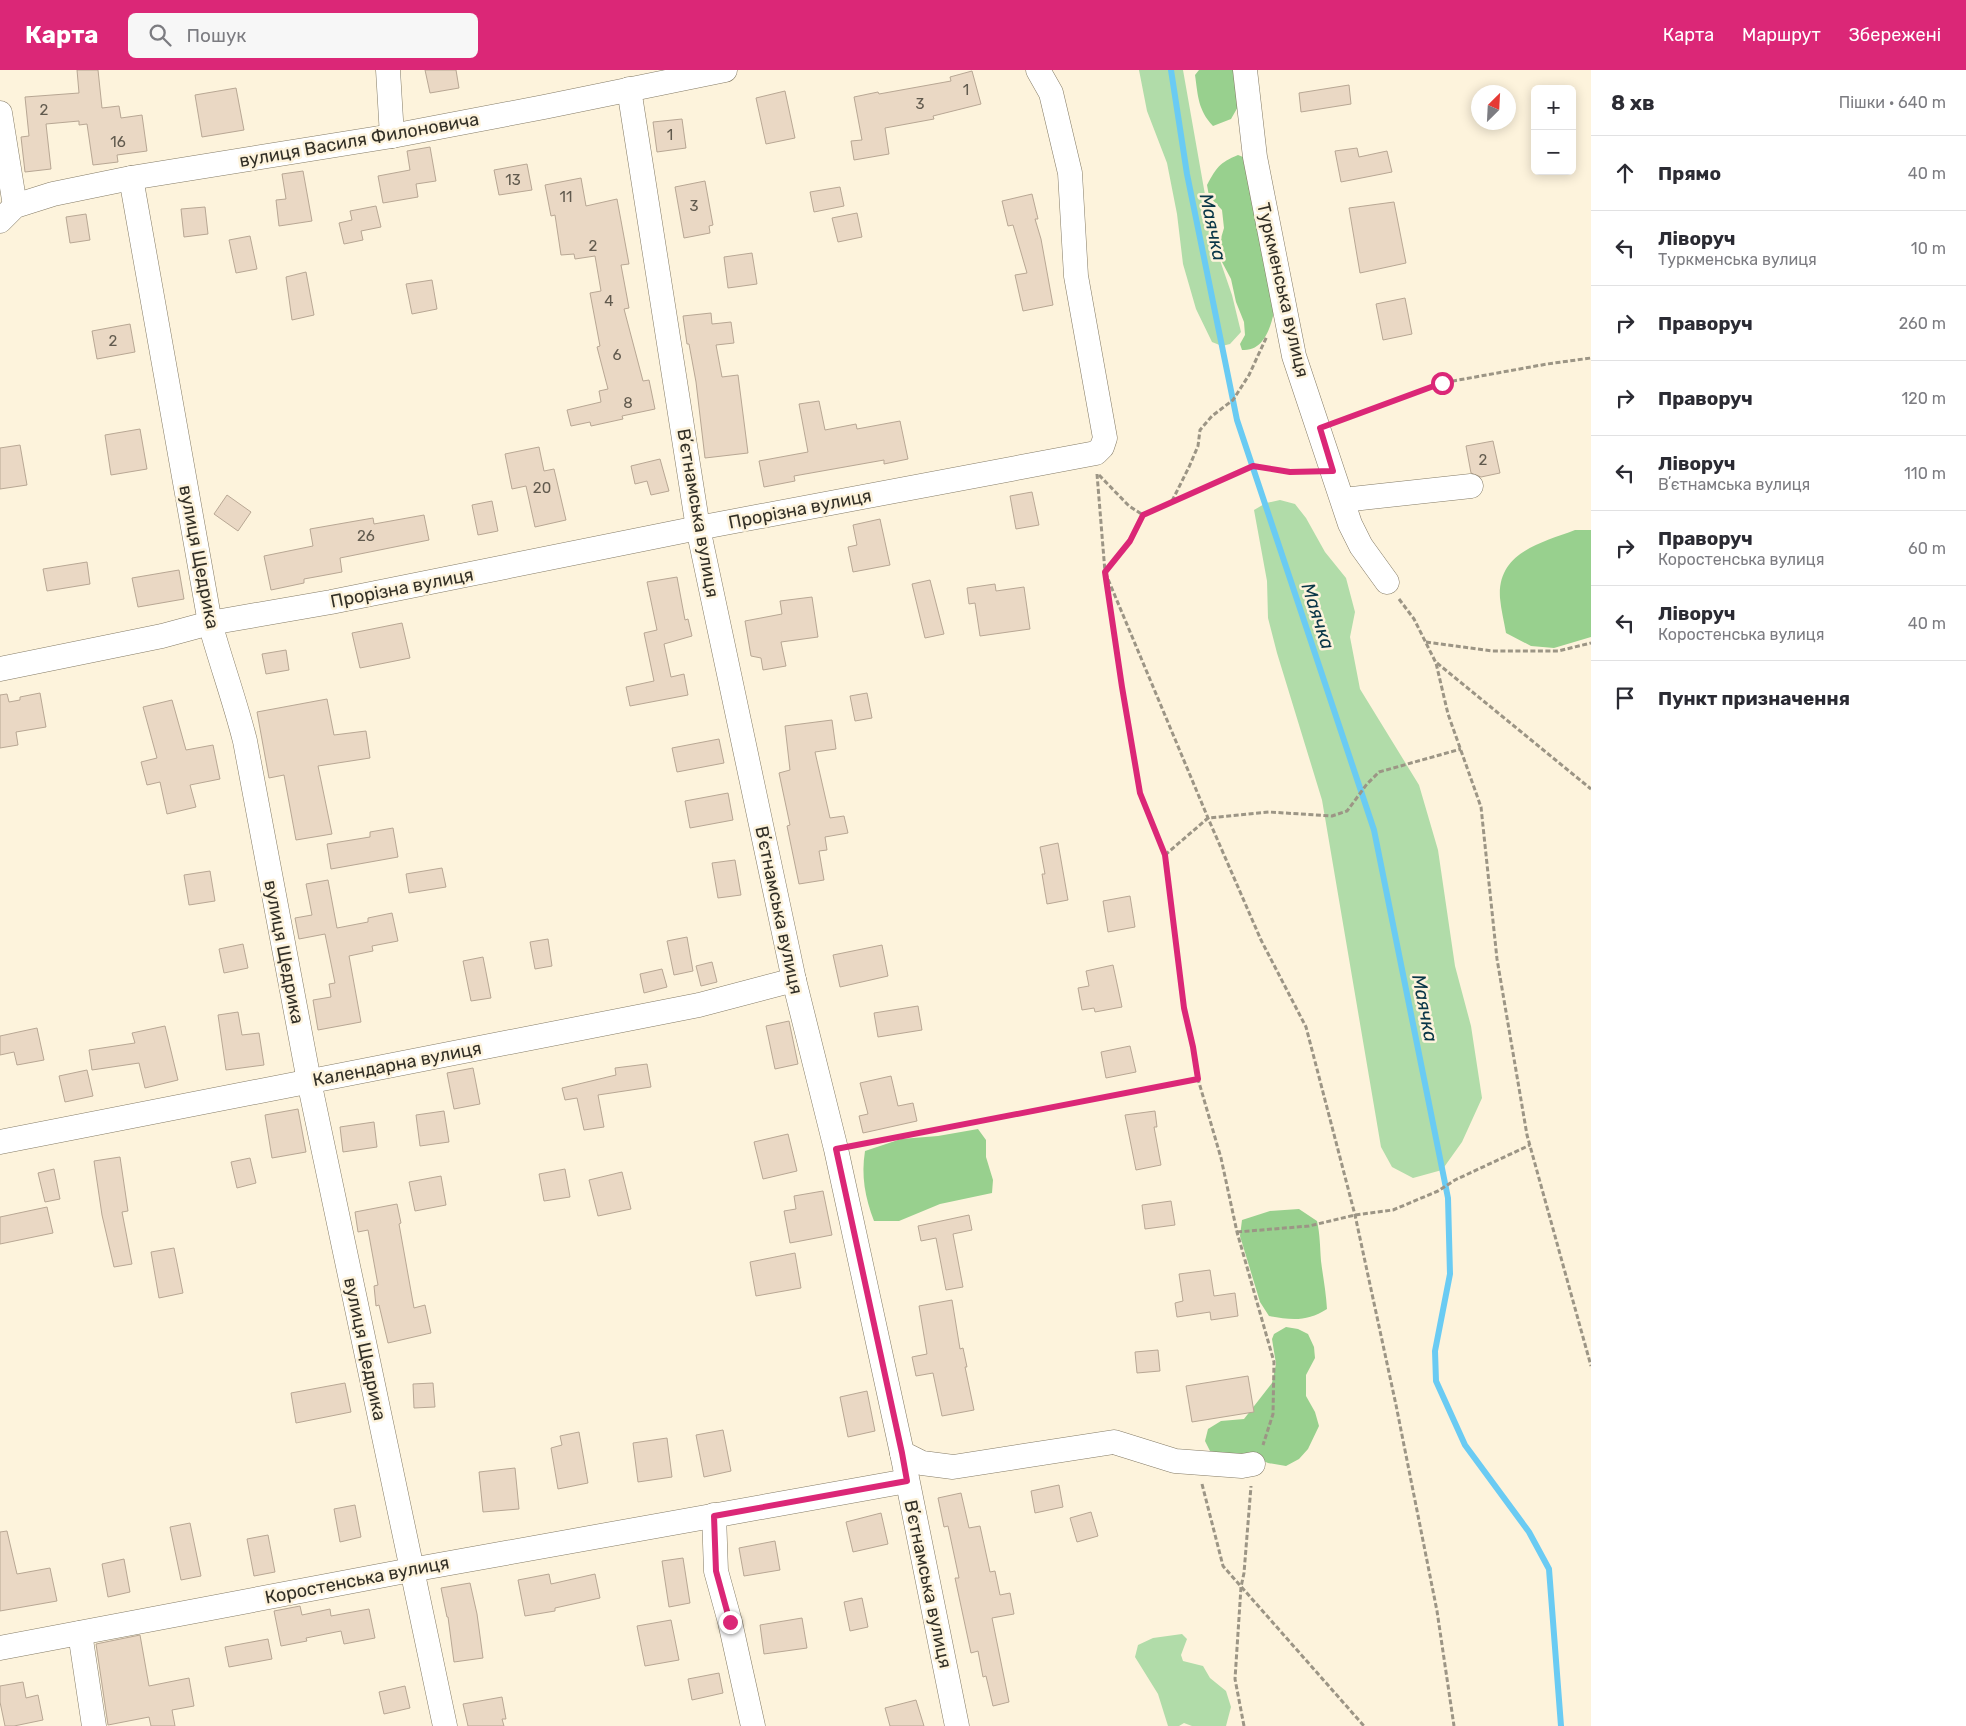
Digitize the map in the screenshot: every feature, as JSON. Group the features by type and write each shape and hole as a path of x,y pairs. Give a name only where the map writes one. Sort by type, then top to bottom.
{"street":[{"path":"388,70 392,136"},
{"name":"вулиця Василя Филоновича","path":"8,214 53,194 131,178 392,136 725,70"},
{"path":"1038,70 1051,93 1070,173 1076,276 1105,438 1096,463"},
{"name":"Туркменська вулиця","path":"1245,70 1255,157 1294,356 1320,428 1350,524 1361,546 1387,582"},
{"name":"Вʼєтнамська вулиця","path":"629,89 698,528 794,980 836,1149 902,1453 957,1726"},
{"path":"0,113 8,214"},
{"name":"вулиця Щедрика","path":"131,178 210,623 219,656 235,700 245,741 309,1081 445,1726"},
{"name":"Прорізна вулиця","path":"0,669 162,636 210,623 331,602 698,528 1096,463"},
{"path":"1343,500 1471,486"},
{"name":"Календарна вулиця","path":"0,1142 698,1005 794,980"},
{"path":"902,1453 922,1463 953,1467 1114,1442 1175,1461 1242,1466 1253,1464"},
{"name":"Коростенська вулиця","path":"0,1648 411,1570 907,1481"},
{"path":"714,1516 716,1571 730,1622 753,1726"},
{"path":"80,1633 94,1726"}],"path":[{"path":"1172,501 1198,446 1200,430 1212,416 1233,400 1249,375 1269,332"},
{"path":"1320,428 1442,383 1591,358"},
{"path":"1096,463 1129,506 1143,515"},
{"path":"1096,463 1105,572 1140,793 1165,855 1183,999 1198,1079 1221,1158 1237,1232 1274,1362 1273,1414 1264,1444 1253,1464 1244,1573 1241,1587 1235,1679 1244,1726"},
{"path":"1105,572 1130,541 1143,515 1172,501 1253,466 1290,472 1333,471"},
{"path":"1105,572 1208,818 1262,940 1306,1027 1355,1215 1396,1404 1434,1592 1454,1726"},
{"path":"1387,582 1414,619 1436,663 1448,714 1481,807 1497,959 1530,1145 1591,1366"},
{"path":"1426,642 1492,651 1558,651 1591,643"},
{"path":"1436,663 1591,789"},
{"path":"1165,855 1208,818 1269,812 1332,816 1347,811 1367,784 1380,772 1461,749"},
{"path":"836,1149 1198,1079"},
{"path":"1237,1232 1309,1226 1355,1215 1393,1210 1438,1191 1455,1180 1530,1145"},
{"path":"1201,1482 1223,1566 1364,1726"}],"green space":[{"path":"1139,70 1183,70 1213,240 1232,295 1241,332 1230,344 1222,346 1212,342 1196,309 1183,264 1177,214 1167,163 1147,111"},
{"path":"1199,70 1236,70 1239,105 1231,119 1213,126 1204,114 1198,96 1195,75"},
{"path":"1238,155 1248,159 1275,306 1272,321 1262,342 1250,349 1242,350 1240,344 1245,335 1244,322 1236,302 1231,279 1222,262 1219,245 1224,228 1222,210 1209,196 1207,185 1219,166"},
{"path":"1280,500 1295,504 1306,518 1325,552 1346,578 1355,612 1350,637 1360,689 1419,785 1438,850 1455,966 1471,1026 1482,1098 1462,1142 1442,1170 1413,1178 1392,1167 1381,1147 1322,800 1268,618 1267,581 1254,510 1266,503"},
{"path":"1575,530 1591,530 1591,637 1554,648 1531,646 1506,633 1500,598 1501,582 1513,560 1524,552 1536,545"},
{"path":"978,1129 986,1140 986,1157 993,1180 992,1193 940,1204 899,1221 874,1221 865,1186 863,1169 865,1151 901,1139 938,1136"},
{"path":"1299,1209 1317,1221 1327,1309 1313,1316 1299,1319 1269,1316 1260,1302 1240,1236 1242,1220 1270,1211"},
{"path":"1286,1327 1298,1329 1308,1334 1314,1347 1315,1358 1306,1375 1306,1396 1315,1412 1319,1426 1308,1449 1299,1459 1286,1466 1268,1463 1259,1459 1234,1457 1210,1451 1205,1441 1208,1429 1221,1421 1244,1419 1272,1383 1276,1364 1272,1339 1274,1334"},
{"path":"1182,1634 1187,1639 1181,1655 1183,1661 1203,1666 1210,1678 1226,1691 1231,1707 1226,1726 1192,1726 1184,1723 1179,1726 1168,1726 1158,1694 1135,1657 1138,1645 1153,1638"}],"building":[{"path":"77,70 98,70 102,108 119,106 121,118 142,115 147,151 117,155 118,162 93,165 87,124 79,125 79,121 46,124 51,169 25,172 21,137 29,136 25,97 79,93"},
{"path":"425,70 456,70 459,88 430,93"},
{"path":"972,71 981,104 933,116 934,119 885,128 889,154 854,160 851,141 862,140 854,97 951,81 950,77"},
{"path":"1349,85 1351,104 1301,112 1299,93"},
{"path":"236,88 244,130 202,137 195,95"},
{"path":"785,91 795,138 766,144 756,98"},
{"path":"682,119 686,148 657,152 653,122"},
{"path":"430,147 436,181 416,184 418,197 383,203 378,176 410,170 407,151"},
{"path":"1357,148 1359,157 1387,151 1392,172 1341,182 1335,151"},
{"path":"527,164 532,190 499,195 494,170"},
{"path":"303,171 312,221 279,226 276,200 286,199 282,174"},
{"path":"581,178 586,206 617,199 629,264 621,265 629,308 624,309 643,381 649,380 655,409 622,416 623,419 591,426 590,422 571,426 567,410 601,402 599,391 608,389 597,347 600,346 590,293 601,291 595,256 575,259 574,254 561,255 555,215 551,216 545,185"},
{"path":"705,181 713,225 709,226 710,233 684,238 675,187"},
{"path":"840,187 844,206 814,212 810,192"},
{"path":"1032,194 1038,219 1035,219 1041,239 1053,305 1023,311 1015,275 1027,273 1013,225 1008,226 1002,201"},
{"path":"1394,202 1406,263 1360,273 1349,208"},
{"path":"376,206 381,227 361,231 363,240 344,244 339,223 352,220 350,211"},
{"path":"205,207 208,234 184,237 181,209"},
{"path":"857,213 862,237 838,242 832,218"},
{"path":"86,214 90,240 70,243 66,217"},
{"path":"250,236 257,269 236,273 229,240"},
{"path":"752,253 757,284 728,288 724,257"},
{"path":"306,272 314,315 292,320 286,277"},
{"path":"432,280 437,309 412,314 406,284"},
{"path":"1405,298 1412,334 1383,340 1376,304"},
{"path":"711,313 712,324 731,322 734,343 716,345 722,377 738,375 748,453 705,458 696,382 683,316"},
{"path":"130,324 135,352 97,359 92,331"},
{"path":"819,401 825,430 856,424 857,429 900,421 908,459 884,464 884,460 794,476 795,481 764,487 759,461 808,452 799,404"},
{"path":"140,429 147,469 111,475 105,435"},
{"path":"1493,441 1500,473 1481,477 1471,473 1466,446"},
{"path":"20,445 27,485 0,489 0,448"},
{"path":"539,447 544,471 554,469 566,520 535,527 526,486 512,489 505,454"},
{"path":"660,459 669,491 651,495 647,481 635,484 631,466"},
{"path":"1032,492 1039,525 1016,529 1010,496"},
{"path":"227,495 251,512 238,531 214,514"},
{"path":"492,501 498,531 478,535 472,505"},
{"path":"424,515 429,540 340,558 342,572 304,579 304,583 271,590 264,556 313,546 310,529 373,518 374,524"},
{"path":"880,519 890,565 853,572 848,547 857,545 853,525"},
{"path":"87,562 90,584 47,591 43,569"},
{"path":"179,570 184,599 138,607 132,578"},
{"path":"677,577 685,620 688,619 692,636 664,644 671,677 684,674 688,695 630,706 626,687 654,681 644,633 657,630 647,582"},
{"path":"930,580 944,634 925,638 912,584"},
{"path":"995,584 996,591 1024,587 1030,629 980,636 975,603 969,604 967,588"},
{"path":"812,597 818,637 781,642 786,666 763,670 761,658 751,656 745,621 782,614 780,601"},
{"path":"402,623 410,658 360,668 352,633"},
{"path":"286,650 289,670 266,674 262,654"},
{"path":"40,693 46,727 16,732 18,745 0,748 0,695 7,694 9,702 20,700 20,697"},
{"path":"867,693 872,718 855,721 850,696"},
{"path":"327,699 334,735 366,731 370,758 318,766 332,834 296,840 284,775 269,778 257,712"},
{"path":"172,700 186,750 213,745 220,779 190,785 196,807 167,814 160,782 147,785 141,762 157,758 143,707"},
{"path":"832,720 836,749 815,752 830,818 844,816 848,833 825,837 827,850 819,851 824,880 799,884 787,826 790,825 779,773 790,770 785,726"},
{"path":"719,739 724,763 677,772 672,748"},
{"path":"728,793 733,820 690,828 685,801"},
{"path":"393,828 398,857 331,869 327,844 370,837 370,832"},
{"path":"1058,843 1068,900 1047,904 1042,874 1045,874 1040,847"},
{"path":"735,860 741,895 718,898 712,863"},
{"path":"442,868 446,887 409,893 406,874"},
{"path":"210,871 215,901 189,905 184,875"},
{"path":"328,880 337,928 368,922 368,918 392,913 398,941 372,946 373,951 349,956 361,1022 318,1030 313,1000 331,997 329,984 335,983 325,934 299,939 295,918 312,915 306,884"},
{"path":"1130,896 1135,927 1108,932 1103,901"},
{"path":"687,937 693,971 674,975 667,941"},
{"path":"548,939 552,966 535,969 530,942"},
{"path":"243,944 248,968 224,973 219,949"},
{"path":"882,945 888,976 840,987 833,955"},
{"path":"483,957 491,998 471,1001 463,961"},
{"path":"712,962 717,982 701,986 696,966"},
{"path":"1113,965 1122,1007 1095,1012 1094,1008 1082,1010 1078,988 1089,986 1086,971"},
{"path":"662,969 667,987 644,993 640,974"},
{"path":"918,1006 922,1030 878,1037 874,1013"},
{"path":"238,1012 242,1035 259,1033 264,1065 226,1070 218,1015"},
{"path":"789,1021 798,1064 775,1069 766,1026"},
{"path":"165,1026 178,1080 145,1088 139,1063 92,1070 89,1050 135,1043 132,1033"},
{"path":"37,1028 44,1060 17,1065 14,1052 0,1055 0,1036"},
{"path":"1130,1046 1136,1072 1106,1078 1101,1052"},
{"path":"647,1064 651,1087 598,1095 604,1127 584,1130 577,1098 565,1100 562,1088 616,1075 615,1068"},
{"path":"473,1068 480,1104 454,1109 447,1073"},
{"path":"87,1070 93,1096 65,1102 59,1076"},
{"path":"891,1076 898,1106 913,1103 917,1121 863,1133 859,1116 868,1114 860,1083"},
{"path":"298,1109 306,1152 272,1158 265,1115"},
{"path":"444,1111 449,1142 420,1146 416,1115"},
{"path":"1155,1111 1157,1127 1154,1127 1161,1165 1136,1170 1125,1115"},
{"path":"374,1122 377,1147 343,1152 340,1127"},
{"path":"788,1134 797,1171 763,1179 754,1142"},
{"path":"120,1157 128,1211 122,1212 132,1264 114,1267 102,1215 94,1161"},
{"path":"250,1158 256,1183 237,1188 231,1162"},
{"path":"54,1169 60,1199 45,1202 38,1173"},
{"path":"565,1169 570,1197 544,1201 539,1174"},
{"path":"622,1172 631,1209 598,1216 589,1180"},
{"path":"441,1176 446,1205 415,1211 409,1182"},
{"path":"823,1191 832,1235 790,1243 784,1211 796,1209 794,1196"},
{"path":"1171,1201 1175,1225 1145,1229 1142,1205"},
{"path":"397,1204 414,1308 425,1305 431,1333 388,1343 379,1305 376,1306 374,1286 378,1285 368,1230 358,1232 355,1212"},
{"path":"47,1207 53,1233 0,1244 0,1217"},
{"path":"969,1215 972,1230 953,1234 963,1287 946,1290 936,1238 921,1241 918,1226"},
{"path":"174,1248 183,1293 159,1298 151,1252"},
{"path":"795,1253 801,1288 756,1296 750,1262"},
{"path":"1210,1270 1214,1296 1235,1293 1238,1316 1211,1320 1210,1312 1177,1317 1175,1303 1183,1301 1179,1274"},
{"path":"952,1300 960,1349 963,1348 974,1410 942,1416 933,1373 916,1376 912,1357 927,1354 919,1306"},
{"path":"1158,1350 1160,1371 1137,1373 1135,1352"},
{"path":"1248,1376 1254,1412 1192,1422 1186,1386"},
{"path":"345,1383 351,1412 296,1423 291,1393"},
{"path":"433,1383 435,1407 414,1408 413,1384"},
{"path":"867,1391 875,1431 848,1437 840,1397"},
{"path":"723,1430 731,1471 704,1477 696,1435"},
{"path":"579,1432 588,1483 558,1489 551,1448 562,1445 560,1436"},
{"path":"667,1438 672,1477 638,1482 633,1443"},
{"path":"515,1468 519,1509 483,1512 479,1472"},
{"path":"1059,1485 1063,1507 1035,1513 1031,1491"},
{"path":"961,1493 969,1528 980,1526 990,1572 995,1571 1000,1595 1010,1593 1014,1614 992,1618 1009,1702 993,1706 986,1676 983,1677 978,1651 971,1653 955,1578 959,1578 948,1526 944,1527 938,1498"},
{"path":"355,1505 361,1537 340,1542 334,1509"},
{"path":"1091,1512 1098,1536 1077,1542 1070,1518"},
{"path":"881,1513 888,1544 853,1552 846,1522"},
{"path":"190,1523 201,1576 181,1580 170,1527"},
{"path":"7,1531 17,1574 50,1568 57,1601 0,1611 0,1532"},
{"path":"268,1535 275,1572 254,1576 247,1539"},
{"path":"775,1541 780,1570 744,1576 739,1548"},
{"path":"683,1558 690,1603 669,1607 662,1561"},
{"path":"124,1559 130,1592 108,1597 102,1564"},
{"path":"549,1574 551,1584 595,1574 600,1598 555,1608 555,1611 525,1616 518,1580"},
{"path":"470,1583 477,1614 483,1658 454,1662 448,1617 441,1588"},
{"path":"862,1598 868,1627 850,1631 844,1602"},
{"path":"300,1606 302,1615 330,1609 331,1616 369,1609 375,1638 344,1644 341,1631 306,1638 307,1641 281,1646 274,1611"},
{"path":"802,1618 807,1648 764,1654 760,1625"},
{"path":"671,1620 679,1660 645,1666 637,1626"},
{"path":"140,1635 149,1686 189,1678 194,1706 172,1710 175,1726 151,1726 149,1717 108,1725 96,1644"},
{"path":"268,1639 272,1659 229,1667 225,1647"},
{"path":"719,1673 723,1693 692,1700 688,1679"},
{"path":"23,1682 26,1698 38,1695 43,1720 5,1726 0,1702 0,1686"},
{"path":"405,1686 410,1708 384,1714 379,1692"},
{"path":"502,1697 506,1719 502,1719 504,1726 468,1726 463,1704"},
{"path":"916,1700 924,1726 890,1726 885,1708"}],"waterway":[{"name":"Маячка","path":"1171,70 1187,174 1237,420 1374,830 1448,1198 1450,1274 1435,1351 1436,1381 1465,1445 1529,1532 1549,1569 1561,1726"}],"route":[{"path":"730,1622 716,1571 714,1516 907,1481 836,1149 1198,1079 1184,1008 1165,855 1140,793 1105,572 1130,541 1143,515 1253,466 1290,472 1333,471 1320,428 1442,383"}]}
